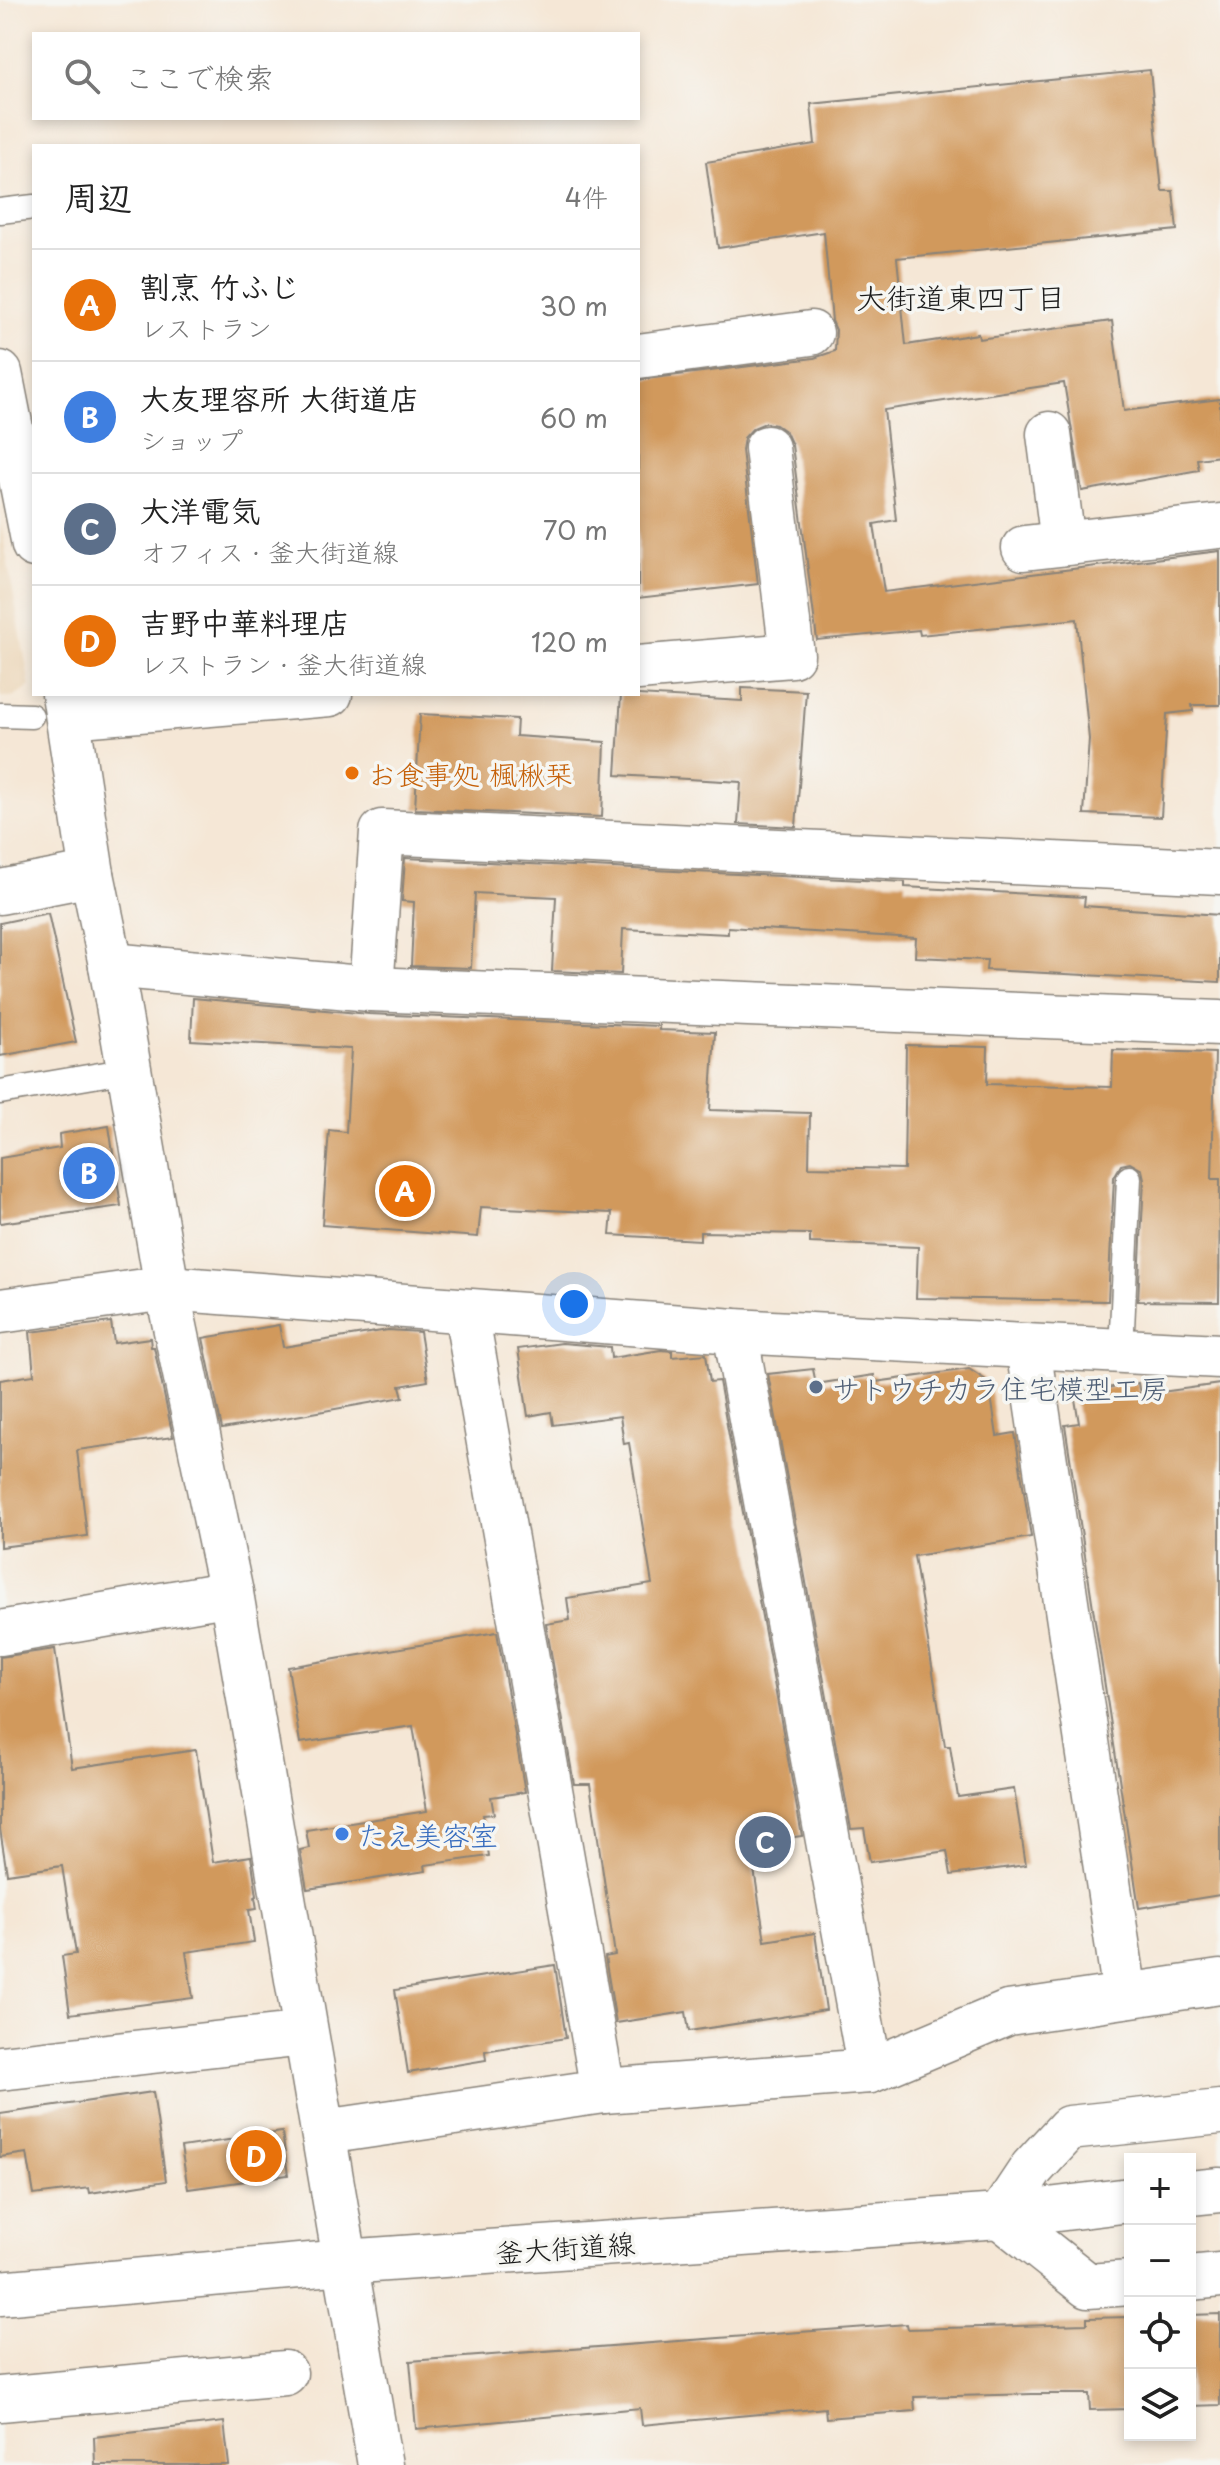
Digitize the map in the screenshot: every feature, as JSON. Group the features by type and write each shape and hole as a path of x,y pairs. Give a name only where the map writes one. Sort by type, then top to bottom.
{"street":[{"path":"640,356 811,333"},
{"path":"0,373 23,438 32,526"},
{"path":"1049,434 1044,545 1220,526"},
{"path":"640,668 792,655 767,448"},
{"path":"291,696 54,708 111,965 167,1288 231,1593 380,2465"},
{"path":"371,989 382,832 1220,872"},
{"path":"0,892 92,874"},
{"path":"111,965 371,989 1220,1023"},
{"path":"0,1311 167,1288 735,1331 1220,1356"},
{"path":"466,1312 603,2091"},
{"path":"735,1331 870,2071"},
{"path":"1028,1348 1125,1995"},
{"path":"0,1633 231,1593"},
{"path":"325,2132 603,2091 870,2071 1008,2013 1220,1982"},
{"path":"0,2068 305,2034"},
{"path":"1124,2283 1088,2286 1000,2216 1032,2168 1069,2128 1220,2112"},
{"path":"1196,2192 1220,2190"},
{"name":"釜大街道線","path":"0,2293 344,2262 1000,2216 1124,2201"},
{"path":"1196,2277 1220,2275"},
{"path":"0,2399 285,2373"}],"lane":[{"path":"0,211 32,207"},
{"path":"0,715 54,708"},
{"path":"0,1092 129,1070"},
{"path":"1121,1351 1129,1178"}],"shaded area":[{"path":"0,520 30,686 14,697 0,697"}],"building":[{"path":"1150,70 1162,191 1173,191 1177,230 897,258 906,345 978,334 979,339 1112,321 1124,411 1220,399 1220,456 1197,459 1199,470 1082,491 1064,383 884,410 896,520 874,524 884,592 1220,551 1220,705 1192,705 1193,711 1167,714 1161,817 1084,814 1089,739 1077,619 920,635 919,630 817,640 792,445 786,432 776,425 765,423 753,428 744,438 742,450 758,584 640,598 640,380 814,358 835,351 836,330 832,321 824,232 718,248 706,162 815,144 811,104"},
{"path":"742,688 806,691 796,827 738,824 741,782 616,775 621,696 742,701"},
{"path":"420,714 517,719 516,736 605,742 602,817 415,809"},
{"path":"405,858 905,882 905,887 1085,897 1084,906 1220,915 1220,982 986,970 987,960 915,957 916,938 728,927 728,934 623,929 621,974 552,971 556,897 475,893 471,968 411,966 414,902 402,901"},
{"path":"48,913 76,1042 0,1056 0,923"},
{"path":"193,998 369,1014 659,1026 659,1030 715,1032 710,1110 810,1113 809,1167 904,1169 906,1045 988,1047 987,1084 1112,1087 1113,1050 1215,1053 1212,1179 1220,1179 1219,1302 1138,1301 1144,1179 1142,1170 1130,1163 1121,1165 1114,1177 1108,1301 916,1298 918,1247 810,1243 810,1234 700,1232 700,1240 610,1235 612,1213 481,1207 478,1237 322,1225 329,1130 346,1132 351,1049 191,1040"},
{"path":"109,1126 121,1206 0,1223 0,1158 60,1148 59,1134"},
{"path":"111,1322 114,1343 150,1338 173,1437 77,1450 87,1536 0,1547 0,1380 34,1375 30,1332"},
{"path":"279,1325 283,1347 388,1330 420,1332 428,1381 400,1386 403,1397 222,1429 203,1338"},
{"path":"562,1343 610,1347 611,1358 661,1350 672,1351 672,1357 706,1354 710,1382 719,1381 802,1836 750,1843 765,1941 815,1933 826,2010 689,2031 686,2012 616,2023 605,1957 615,1955 590,1784 574,1784 546,1624 570,1620 567,1598 652,1584 629,1443 624,1444 620,1416 553,1425 551,1412 528,1416 518,1349"},
{"path":"813,1369 816,1384 874,1375 875,1382 969,1369 989,1382 997,1436 1015,1433 1031,1537 914,1556 945,1746 950,1746 958,1797 1014,1789 1026,1865 951,1875 947,1851 870,1862 864,1828 851,1829 768,1374"},
{"path":"1138,1383 1140,1395 1220,1384 1220,1895 1139,1908 1065,1425 1079,1423 1074,1393"},
{"path":"497,1632 525,1792 491,1797 494,1814 483,1815 489,1856 425,1865 426,1871 307,1889 300,1850 309,1848 306,1830 427,1811 413,1726 300,1743 288,1667"},
{"path":"55,1649 72,1768 196,1750 213,1862 251,1856 257,1896 257,1909 249,1910 254,1942 186,1952 193,1998 70,2014 62,1956 76,1954 62,1866 7,1874 0,1829 0,1657"},
{"path":"555,1965 566,2038 485,2051 486,2060 408,2073 395,1990"},
{"path":"153,2092 166,2181 90,2193 89,2188 34,2195 27,2153 0,2157 0,2114"},
{"path":"282,2132 288,2175 188,2189 181,2147"},
{"path":"1220,2314 1220,2405 1196,2406 1196,2315"},
{"path":"1124,2317 1124,2409 1090,2410 1089,2394 914,2397 915,2411 826,2418 825,2408 642,2425 640,2408 416,2429 410,2361 907,2324 908,2329 1087,2324 1087,2318"},
{"path":"224,2422 229,2465 95,2465 94,2437"}],"place":[{"name":"お食事処 楓楸栞","path":"352,773"},
{"name":"大友理容所 大街道店","path":"89,1173"},
{"name":"割烹 竹ふじ","path":"405,1191"},
{"name":"サトウチカラ住宅模型工房","path":"816,1387"},
{"name":"たえ美容室","path":"342,1834"},
{"name":"大洋電気","path":"765,1842"},
{"name":"吉野中華料理店","path":"256,2156"}],"district":[{"name":"大街道東四丁目","path":"961,296"}]}
